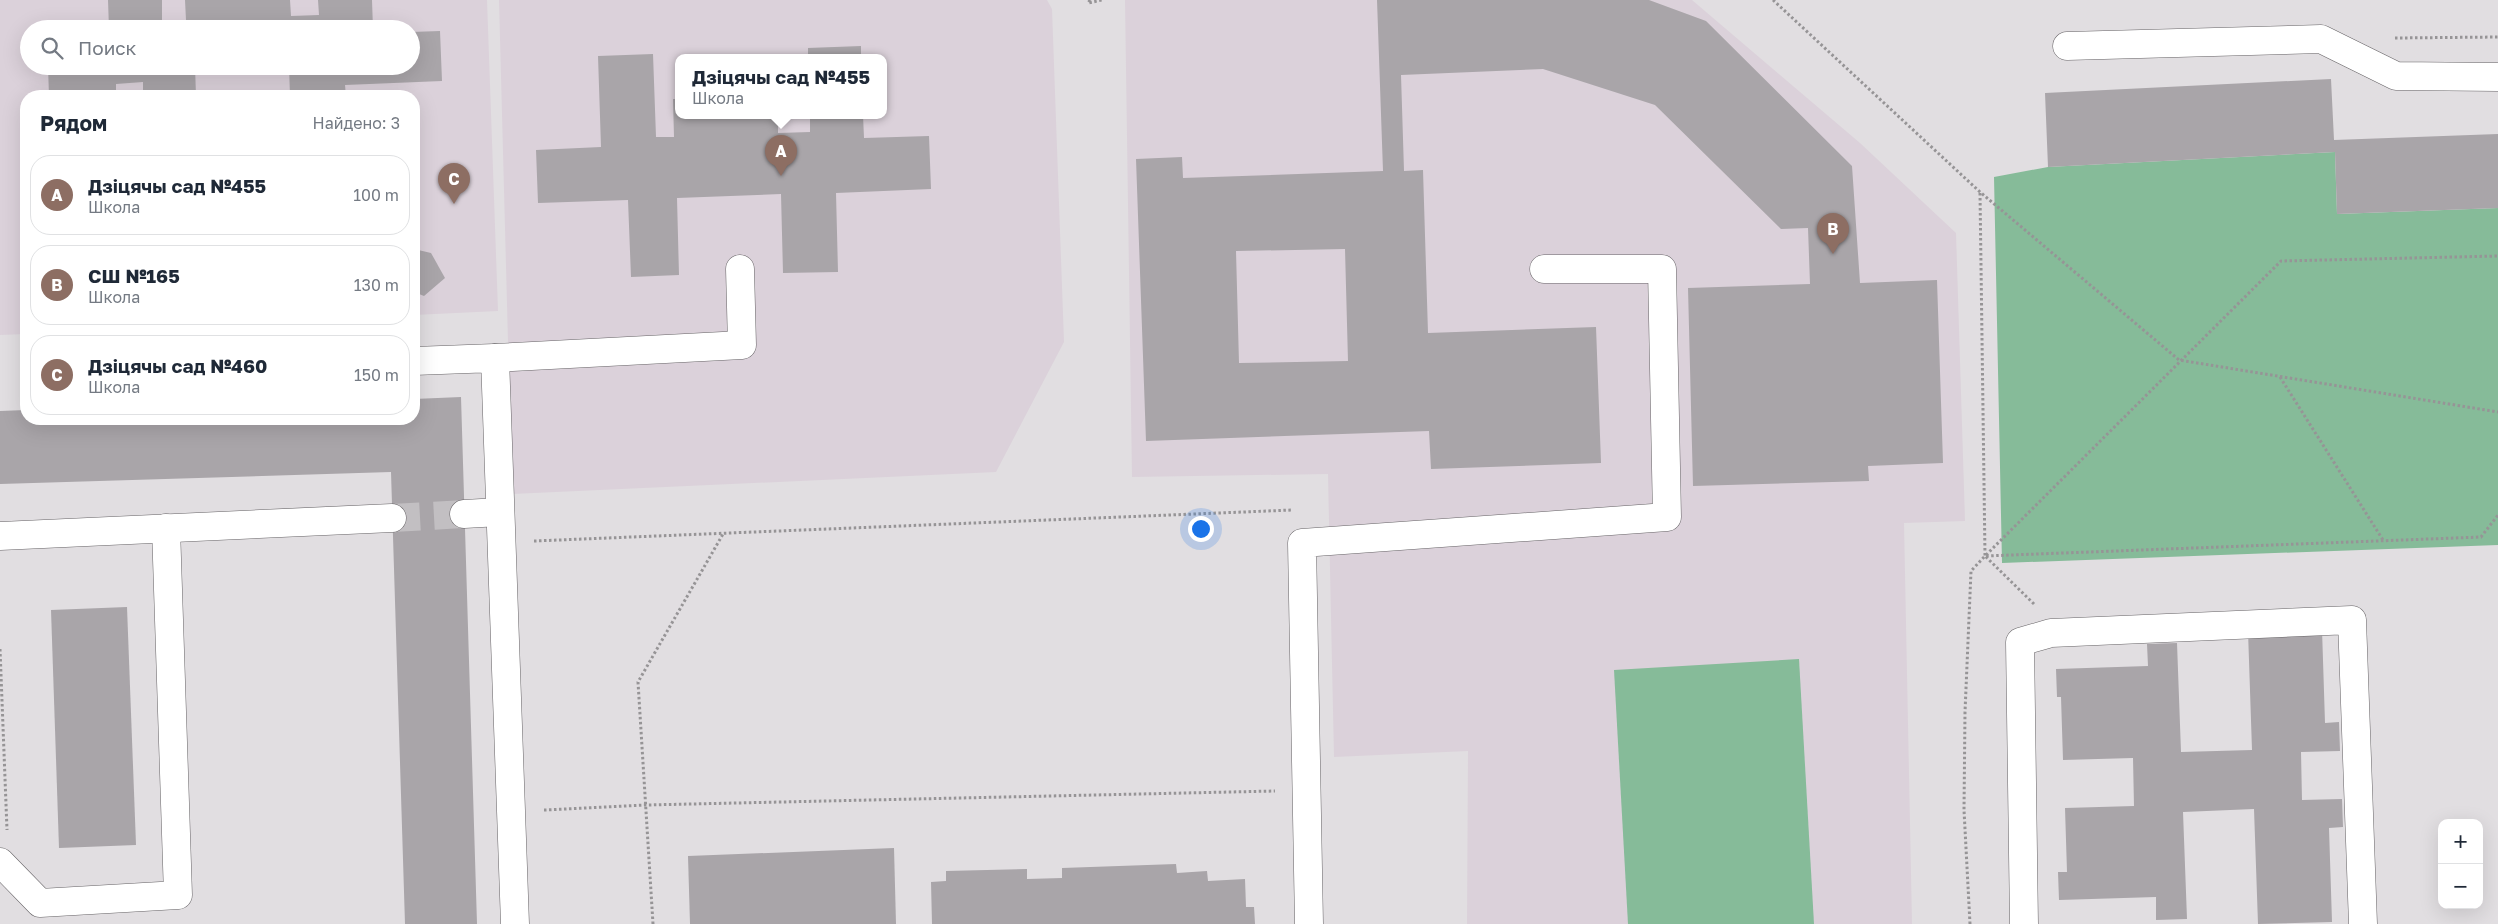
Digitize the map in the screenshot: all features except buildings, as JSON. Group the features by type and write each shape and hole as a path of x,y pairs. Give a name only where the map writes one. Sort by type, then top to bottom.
{"lane":[{"path":"2067,46 2321,39 2396,76 2498,76"},
{"path":"420,361 742,345 740,269"},
{"path":"1309,924 1302,543 1667,517 1662,269 1544,270"},
{"path":"495,358 515,924"},
{"path":"464,514 500,512"},
{"path":"0,536 392,518"},
{"path":"4,866 40,903 178,894 166,528"},
{"path":"2024,924 2020,642 2051,633 2352,620 2363,924"}],"path":[{"path":"1090,0 1088,3 1102,0"},
{"path":"1773,0 1980,192 2179,360 2498,412"},
{"path":"2390,38 2498,37"},
{"path":"1980,192 1985,556 2048,617 2051,633"},
{"path":"1985,556 2179,360 2281,261 2498,256"},
{"path":"2280,377 2384,540"},
{"path":"502,543 1299,510"},
{"path":"653,924 638,682 723,534"},
{"path":"0,649 4,866"},
{"path":"511,812 646,805 1307,790"}],"shaded area":[{"path":"0,0 487,0 498,311 420,315 420,90 20,90 20,334 0,335"},
{"path":"499,0 1047,0 1052,9 1064,342 996,472 512,494"},
{"path":"1125,0 1692,0 1860,143 1956,233 1965,521 1904,523 1912,924 1467,924 1468,751 1334,757 1328,474 1132,477"}],"green space":[{"path":"2335,152 2337,214 2498,208 2498,545 2002,563 1994,177 2048,167"},
{"path":"1799,659 1814,924 1628,924 1614,670"}],"tunnel":[{"path":"392,518 464,514"}],"place":[{"name":"Дзіцячы сад №455","path":"781,176"},
{"name":"Дзіцячы сад №460","path":"454,204"},
{"name":"СШ №165","path":"1833,254"}]}
